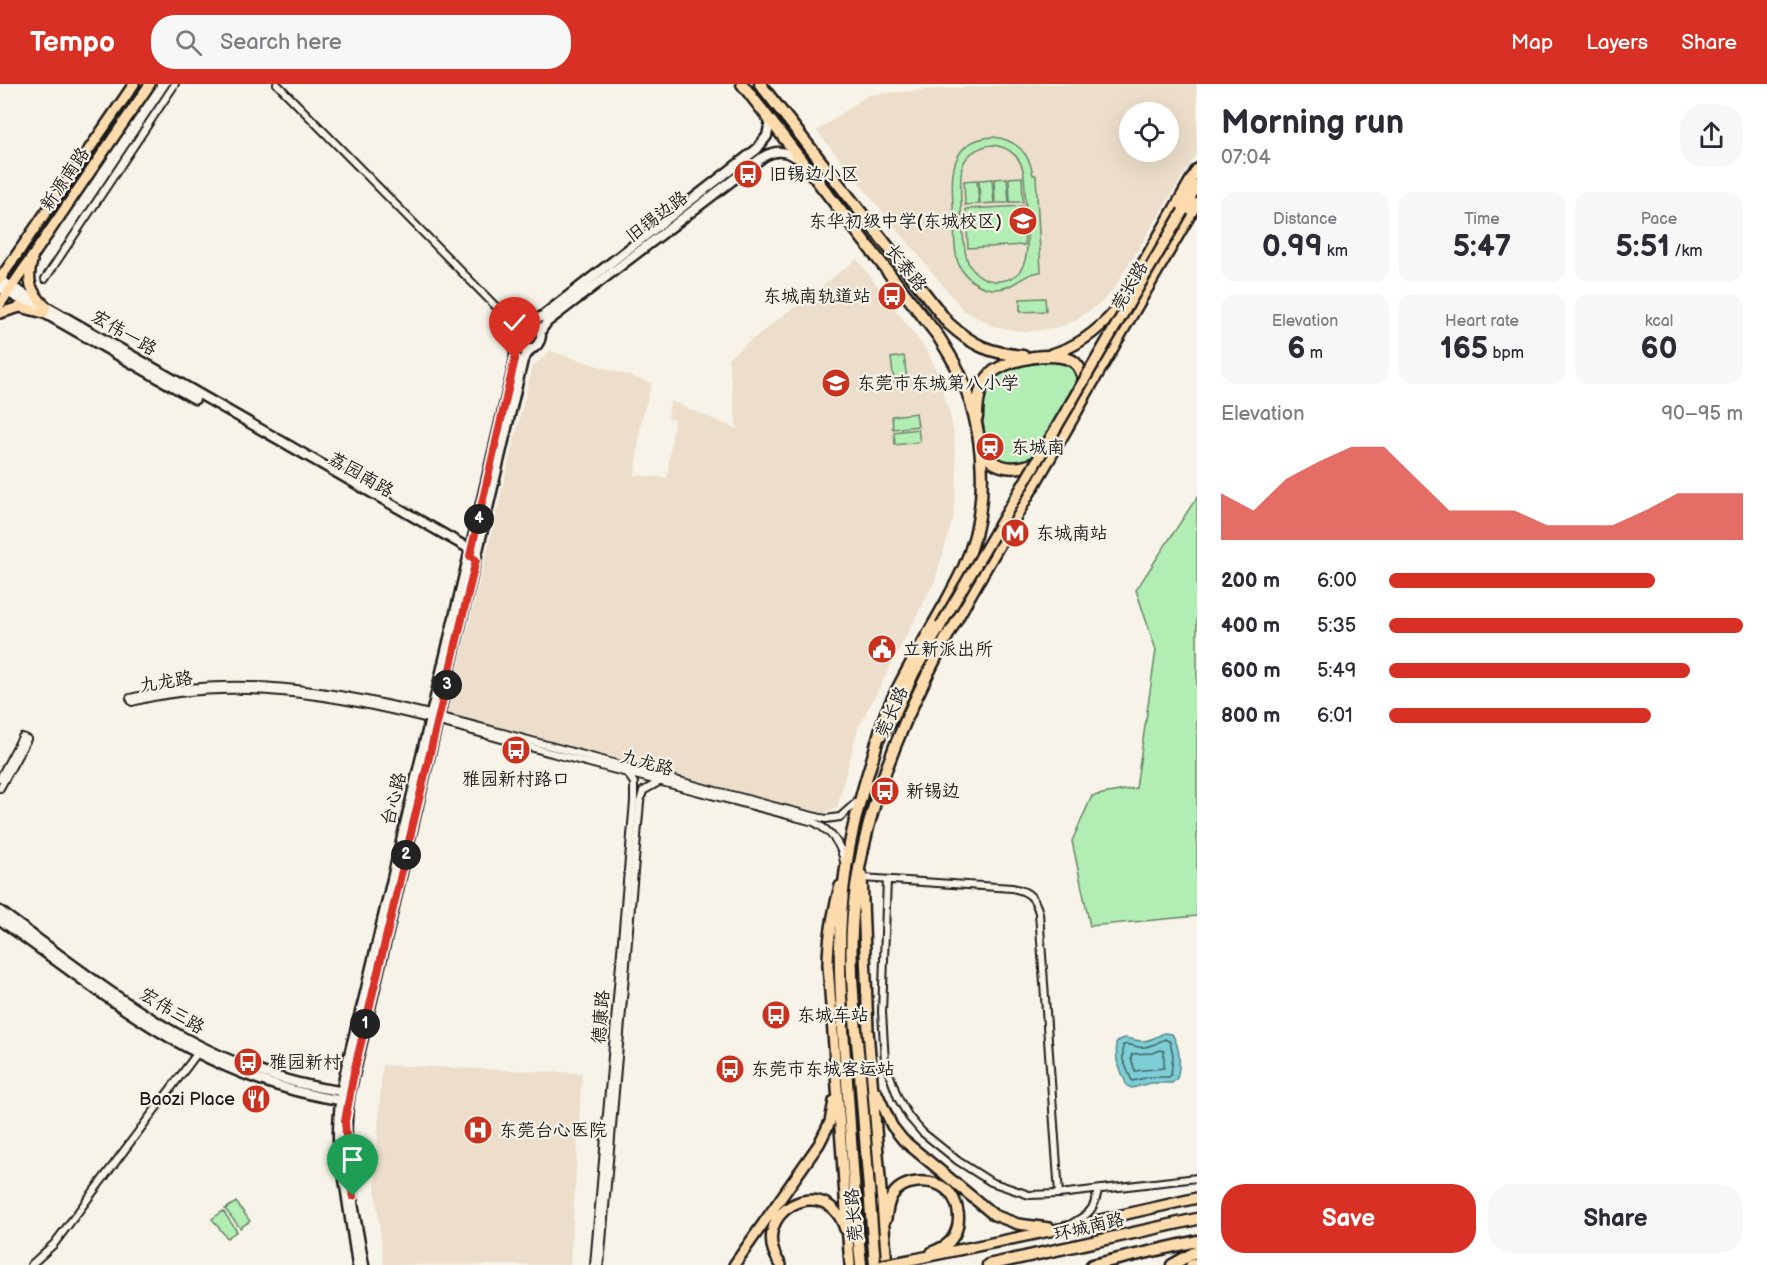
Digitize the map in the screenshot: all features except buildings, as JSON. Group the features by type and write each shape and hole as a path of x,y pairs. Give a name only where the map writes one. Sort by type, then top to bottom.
{"highway":[{"name":"长泰路","path":"742,84 938,336 958,370 972,409 976,429"},
{"name":"长泰路","path":"760,84 948,323 976,345 1006,354 1038,357"},
{"path":"976,429 978,397 989,375 1006,363 1038,357 1063,356 1072,360 1078,366 1084,381 1084,398"},
{"name":"莞长路","path":"875,1265 852,967 854,906 861,857 873,807 888,762 914,701 958,617 1084,398"},
{"name":"莞长路","path":"861,1265 838,967 840,913 846,868 859,800 886,713 964,567 977,527 982,485 976,429"},
{"path":"979,444 991,462 1009,468 1025,467 1040,462 1054,452"},
{"name":"环城南路","path":"988,1265 1197,1219"},
{"name":"环城南路","path":"1092,1265 1197,1241"},
{"path":"1172,1265 1197,1251"}],"main road":[{"name":"新源南路","path":"0,280 134,84"},
{"name":"新源南路","path":"0,304 6,289 33,254 150,84"},
{"name":"旧锡边路","path":"531,321 541,317 757,149 767,136 770,121"},
{"name":"旧锡边路","path":"540,332 547,322 763,157 775,152 786,152 802,162"},
{"name":"莞长路","path":"1038,357 1079,344 1104,324 1116,309 1197,169"},
{"name":"莞长路","path":"876,743 894,716 914,673 941,625 1197,185"},
{"name":"莞长路","path":"1084,398 1197,203"},
{"path":"0,267 8,263 20,250"},
{"path":"33,254 30,268 31,288 45,310"},
{"name":"宏伟一路","path":"0,280 6,289 230,416"},
{"path":"0,314 20,307 45,310"},
{"path":"523,320 531,321 537,325 540,332 538,344 530,350 520,350 513,343 510,334 514,325 523,320"},
{"name":"台心路","path":"474,555 513,368 515,351 513,343"},
{"name":"台心路","path":"364,1265 348,1166 344,1074 523,360 530,350"},
{"name":"荔园南路","path":"230,416 474,555"},
{"path":"861,857 864,952 885,1245"},
{"path":"846,868 835,906 828,946 829,990 850,1265"},
{"name":"宏伟三路","path":"0,911 130,1005 199,1051"},
{"name":"宏伟三路","path":"0,920 164,1036 269,1076 345,1097"},
{"path":"872,1076 879,1102 892,1126 903,1140 994,1215 1018,1224 1064,1228"},
{"path":"734,1265 822,1138 830,1122 836,1081"},
{"name":"台心路","path":"345,1097 338,1139 357,1265"},
{"path":"915,1259 947,1245 952,1239 959,1218 952,1195 938,1185 912,1182 896,1191 888,1204 885,1265 915,1259 1064,1228 1197,1197"},
{"path":"781,1265 772,1246 772,1230 783,1210 796,1202 819,1201 831,1207 842,1221 849,1250"},
{"path":"1191,1265 1197,1263"}],"street":[{"path":"45,279 175,84"},
{"path":"277,84 514,325"},
{"name":"九龙路","path":"846,868 835,836 825,827 814,822 627,773 435,718 301,694 202,690 132,702 130,698 173,689 202,686 275,687 344,695 435,718 826,819 840,817 859,800"},
{"path":"0,778 25,738 0,788"},
{"name":"德康路","path":"594,1265 634,801 634,783 627,773"},
{"name":"德康路","path":"600,1265 640,802 643,791 659,781"},
{"path":"862,878 1012,888 1029,893 1036,902 1039,913 1059,1194"},
{"path":"887,880 882,1002 885,1062 898,1098 909,1117 922,1132 958,1161 991,1182 1029,1195 1059,1194 1197,1178"},
{"path":"31,1265 54,1244 199,1051"},
{"path":"1064,1228 1088,1215 1096,1204 1098,1190"}],"shaded area":[{"name":"东华初级中学(东城校区)","path":"1037,84 1197,84 1197,153 1113,290 1102,302 1074,321 1059,327 1026,332 993,326 963,310 817,131 868,95"},
{"path":"857,259 929,354 950,414 957,477 953,519 934,583 858,728 837,808 822,814 447,713 532,368 550,351 652,383 641,421 635,475 667,478 674,419 668,419 670,401 737,429 728,358"},
{"name":"东莞台心医院","path":"382,1065 582,1073 570,1265 384,1265 375,1187"}],"green space":[{"path":"993,137 1015,144 1025,154 1033,175 1036,175 1041,272 1003,288 986,288 979,285 966,275 958,263 952,192 954,166 966,146 977,140","holes":["999,146 1014,154 1023,169 1027,248 1026,259 1016,275 1007,280 995,281 983,278 969,264 963,230 961,183 963,164 969,156 984,147"]},
{"path":"1022,177 1023,202 1010,202 1009,178"},
{"path":"1007,178 1009,203 995,203 994,179"},
{"path":"992,179 994,203 980,204 979,180"},
{"path":"977,180 979,204 965,205 964,181"},
{"path":"1023,206 1025,245 968,248 966,209"},
{"path":"1045,298 1046,311 1020,312 1020,299"},
{"path":"904,356 907,380 894,382 891,358"},
{"path":"1059,361 1071,367 1082,389 1043,457 1014,464 991,457 982,417 984,392 990,382 999,373 1013,367"},
{"path":"916,413 918,426 893,429 892,416"},
{"path":"918,429 920,442 895,445 894,432"},
{"path":"1197,497 1197,916 1090,926 1072,841 1092,796 1136,788 1156,650 1136,590"},
{"path":"236,1202 250,1221 240,1228 225,1209"},
{"path":"223,1211 237,1231 227,1238 212,1219"}],"water":[{"path":"1164,1033 1172,1034 1177,1044 1179,1067 1177,1078 1172,1083 1150,1083 1132,1088 1127,1086 1117,1061 1116,1043 1125,1038 1146,1041"}],"place":[{"name":"旧锡边小区","path":"748,174"},
{"name":"东华初级中学(东城校区)","path":"1023,221"},
{"name":"东城南轨道站","path":"892,296"},
{"name":"东莞市东城第八小学","path":"836,383"},
{"name":"东城南","path":"990,447"},
{"name":"东城南站","path":"1015,533"},
{"name":"立新派出所","path":"882,649"},
{"name":"雅园新村路口","path":"516,750"},
{"name":"新锡边","path":"885,791"},
{"name":"东城车站","path":"776,1015"},
{"name":"雅园新村","path":"248,1062"},
{"name":"东莞市东城客运站","path":"730,1069"},
{"name":"Baozi Place","path":"256,1099"},
{"name":"东莞台心医院","path":"478,1130"}],"route":[{"path":"353,1196 345,1121 354,1072 476,560 470,556 515,359"}]}
